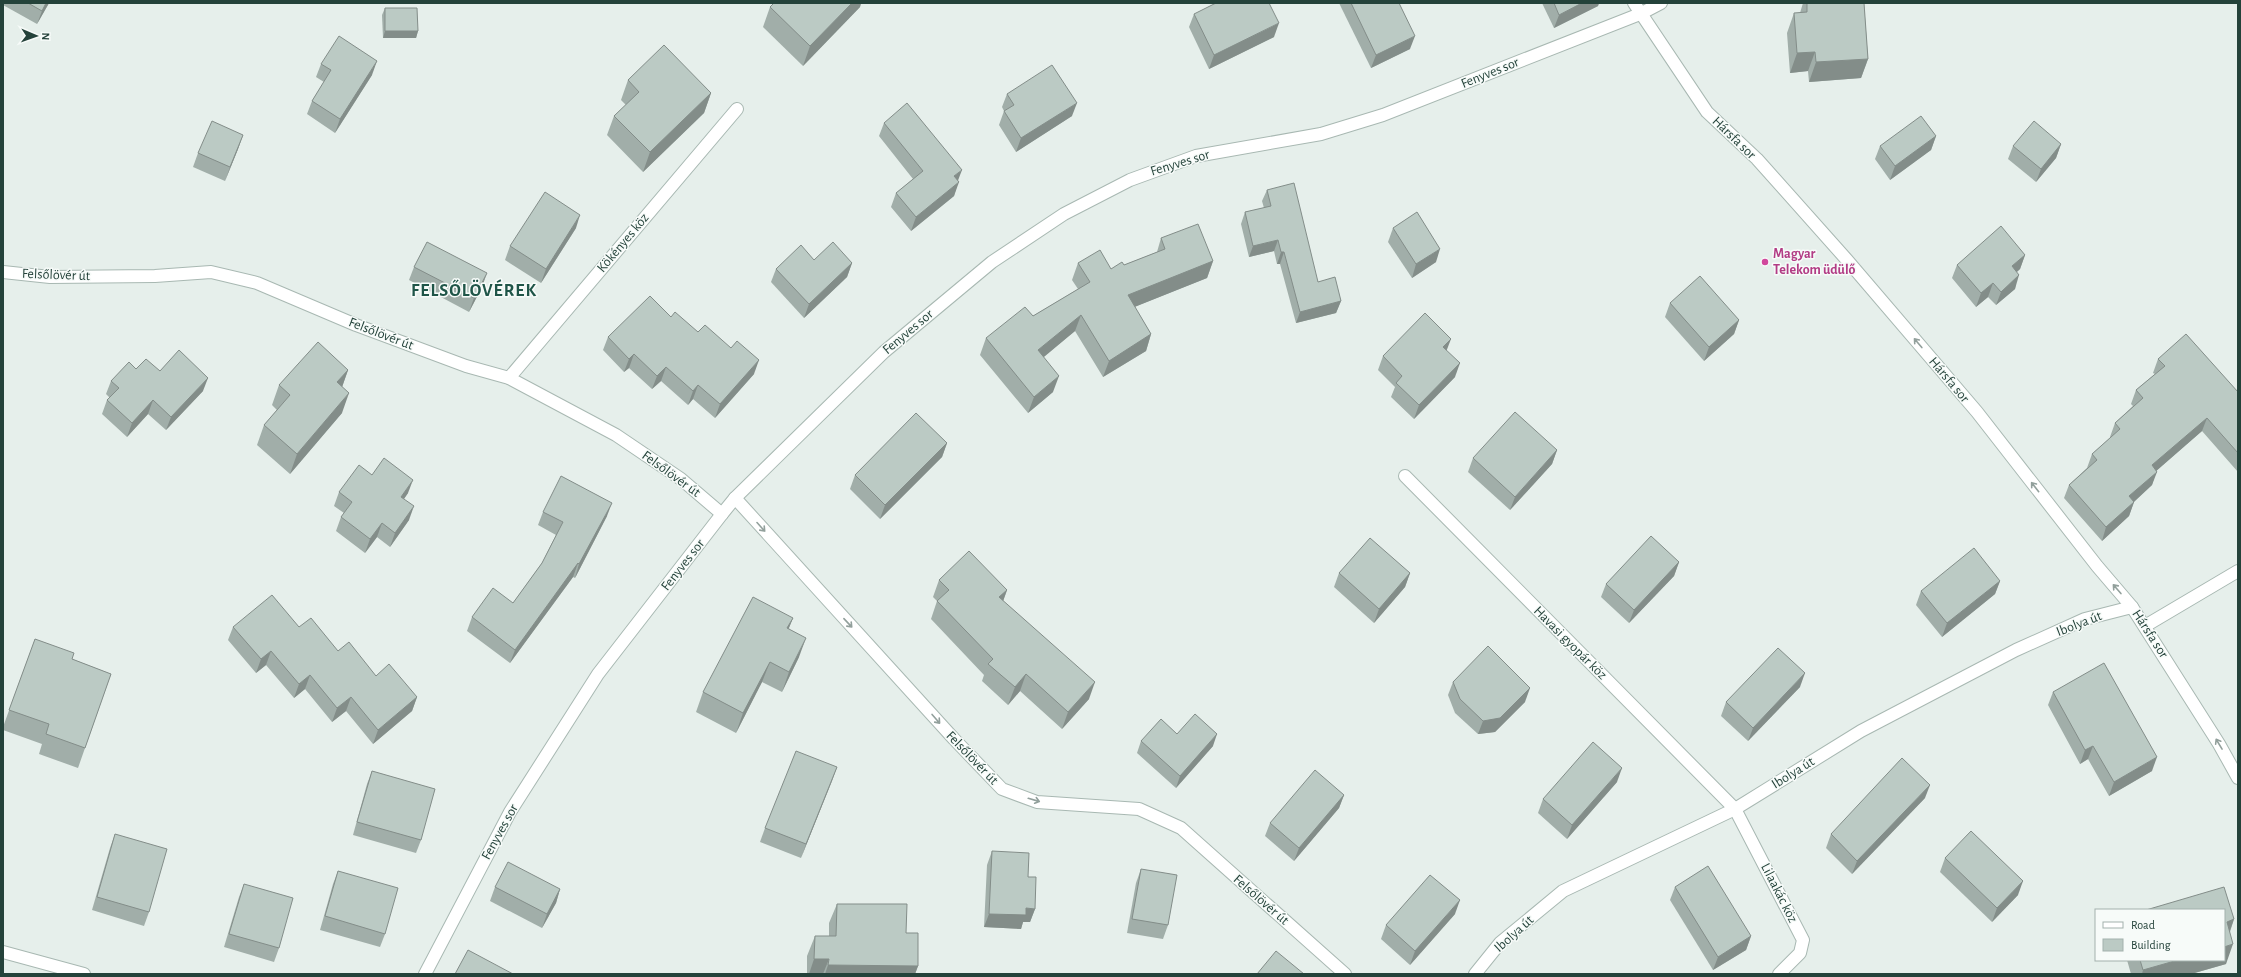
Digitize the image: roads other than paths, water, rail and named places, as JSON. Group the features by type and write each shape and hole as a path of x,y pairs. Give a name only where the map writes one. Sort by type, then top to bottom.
{"street":[{"name":"Hársfa sor","path":"1634,3 1707,112 1757,160 1847,260 1977,412 2097,566 2132,606 2238,778"},
{"name":"Fenyves sor","path":"425,974 510,812 594,681 722,514 735,498 884,352 992,262 1064,214 1130,180 1196,156 1321,134 1376,117 1640,14 1661,3"},
{"name":"Kökényes köz","path":"509,378 737,109"},
{"name":"Felsőlövér út","path":"3,272 50,277 156,276 211,272 257,283 385,336 466,366 509,378 616,434 681,479 722,514"},
{"name":"Havasi gyopár köz","path":"1405,476 1735,809"},
{"name":"Felsőlövér út","path":"735,498 954,739 1002,789 1037,802 1139,809 1181,828 1345,974"},
{"path":"2145,626 2238,571"},
{"name":"Ibolya út","path":"1475,974 1500,943 1563,891 1735,809 1862,731 2016,650 2085,619 2132,606"},
{"name":"Lilaakác köz","path":"1735,809 1803,940 1800,952 1779,974"},
{"path":"3,952 84,974"}],"place":[{"name":"Magyar Telekom üdülő","path":"1765,262"}],"district":[{"name":"FELSŐLÖVÉREK","path":"474,291"}]}
